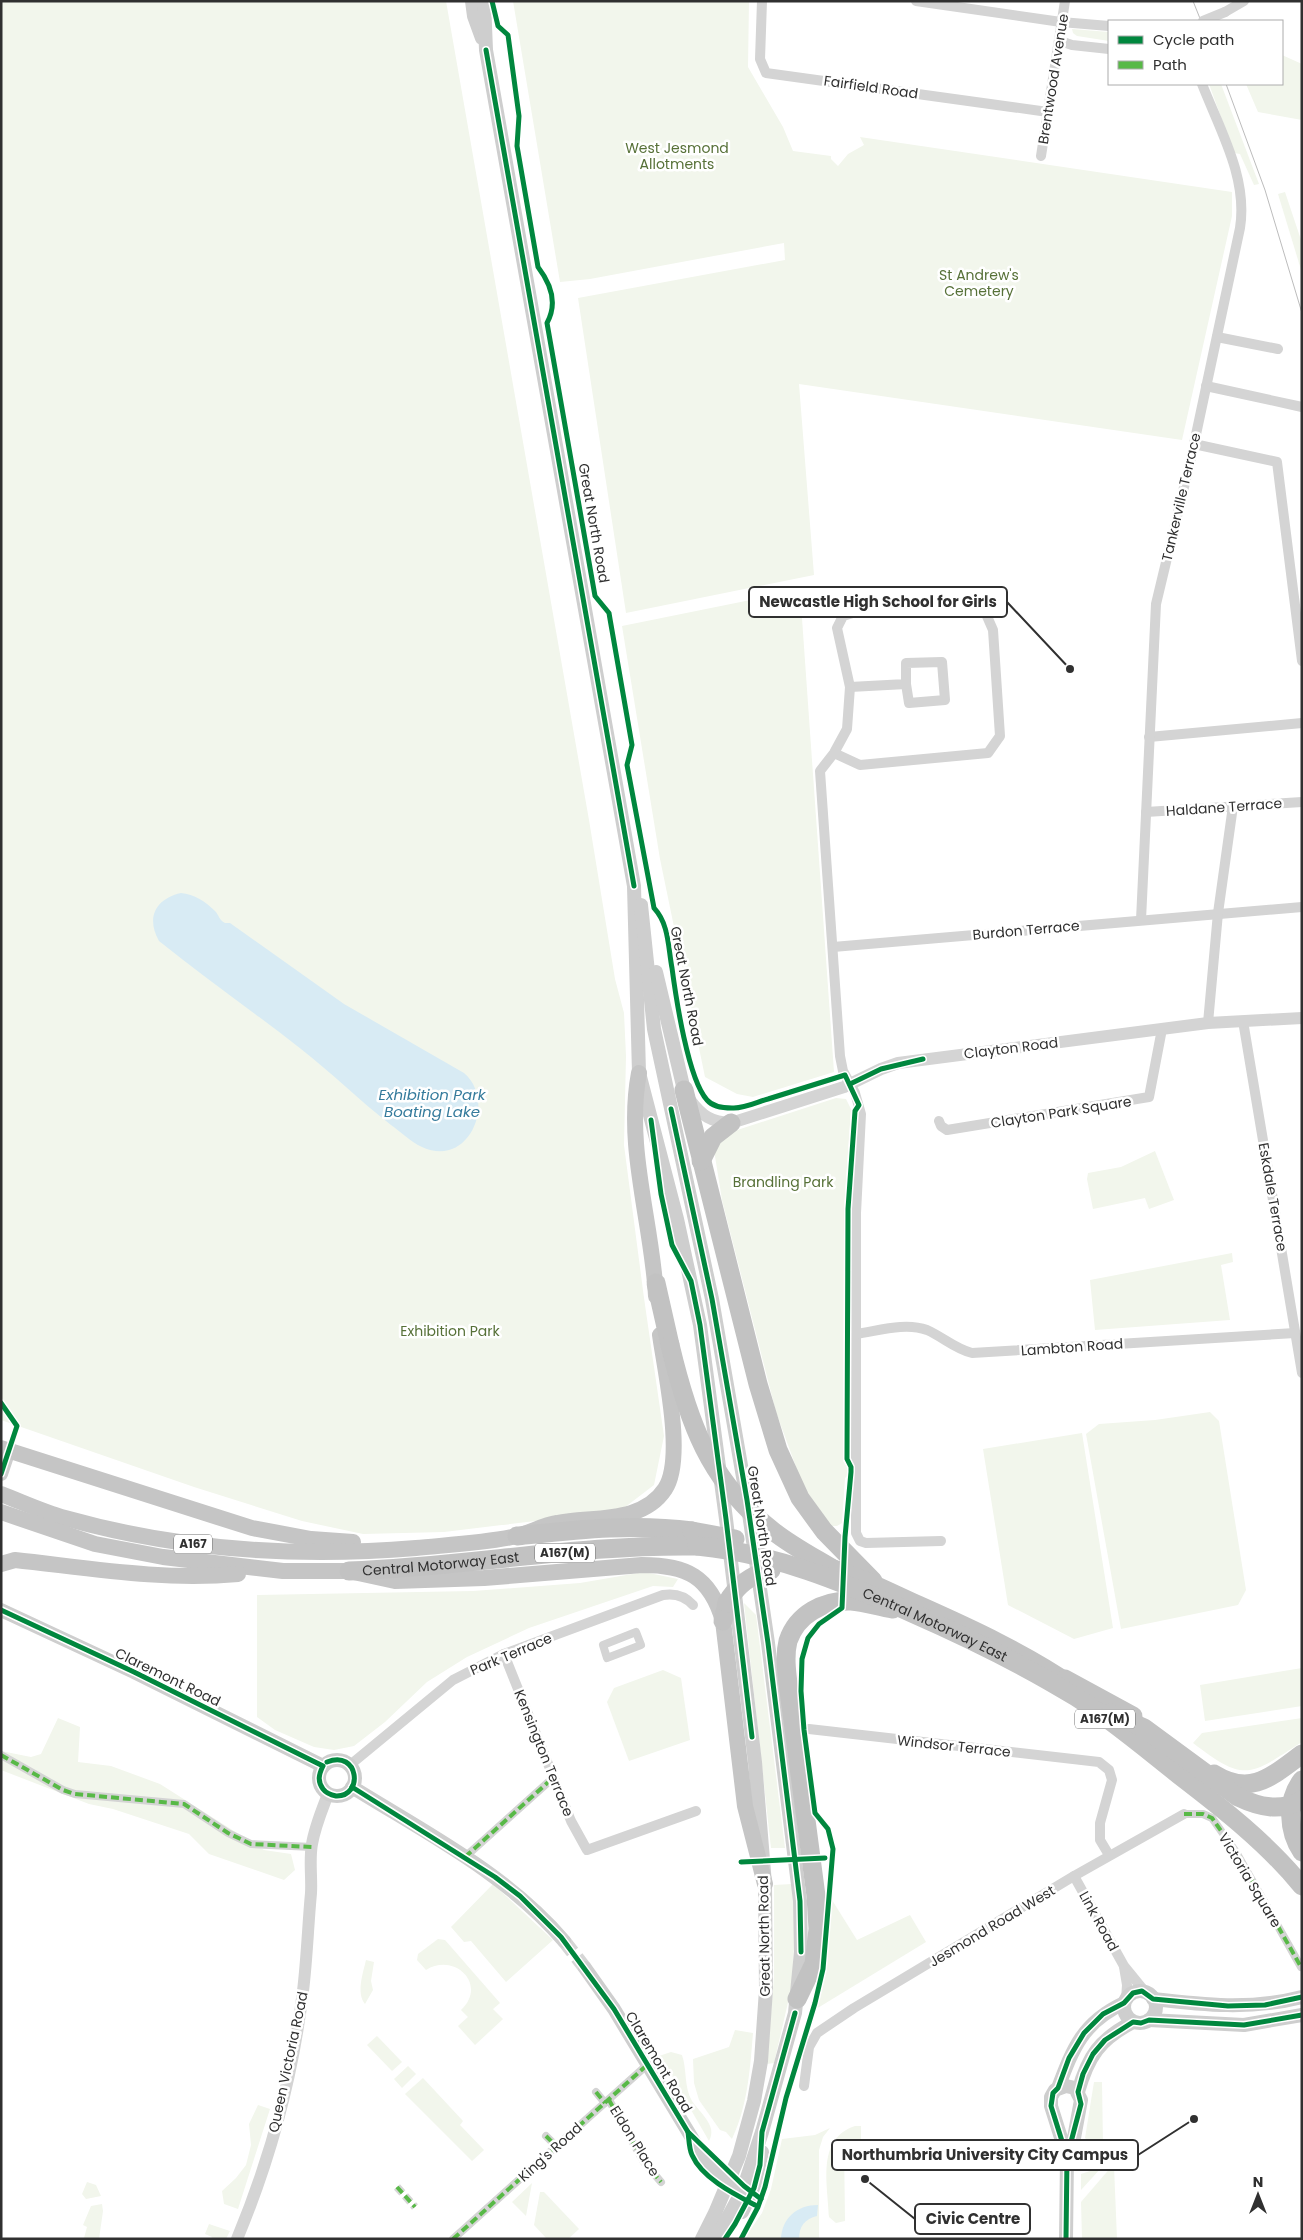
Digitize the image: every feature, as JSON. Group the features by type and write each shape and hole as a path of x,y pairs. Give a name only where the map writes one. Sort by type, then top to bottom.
{"highway":[{"path":"639,1073 634,1097 637,1149 640,1186 656,1283"},
{"name":"A167(M)","path":"684,1090 758,1384 778,1450 800,1498 824,1531 878,1592"},
{"path":"701,1162 713,1137 731,1123"},
{"name":"A167(M)","path":"656,1283 661,1314 694,1426 713,1466 726,1486 773,1531 878,1592"},
{"path":"516,1536 555,1523 629,1515 645,1508 656,1499 669,1482 673,1465 674,1442 661,1314"},
{"path":"4,1459 252,1528 311,1539 362,1543 392,1550"},
{"name":"A167","path":"1,1494 63,1517 125,1532 188,1543 245,1550 301,1553 392,1550 516,1536"},
{"name":"A167","path":"1,1512 95,1544 163,1557 282,1571 349,1572"},
{"name":"Central Motorway East","path":"516,1536 611,1527 659,1526 695,1539 760,1555 878,1592 959,1623 1048,1670 1169,1750 1295,1865 1302,1875"},
{"name":"Central Motorway East","path":"349,1572 393,1575 434,1574 604,1549 655,1546 695,1539 749,1542 806,1559 839,1570 914,1613 1031,1670 1078,1698 1206,1796 1248,1832 1302,1886"},
{"path":"1,1564 15,1560 168,1576 206,1577 282,1571"},
{"path":"434,1574 666,1565 693,1575 709,1589 725,1612 745,1806 765,1884"},
{"name":"A167(M)","path":"725,1612 732,1594 761,1572 814,1567 839,1570"},
{"name":"A167(M)","path":"797,1999 814,1964 818,1929 816,1896 789,1691 786,1658 788,1642 799,1622 822,1605 852,1601 914,1613"},
{"name":"A167(M)","path":"1048,1670 1143,1722 1228,1782 1239,1785 1253,1784 1266,1778 1302,1754"},
{"name":"A167(M)","path":"1078,1698 1144,1728 1238,1797 1254,1805 1270,1808 1285,1807 1302,1800"},
{"path":"1302,1780 1294,1794 1290,1818 1292,1833 1302,1852"}],"main road":[{"name":"Great North Road","path":"472,1 474,16 486,50"},
{"name":"Great North Road","path":"484,1 486,50 634,886 639,1073 678,1219 696,1302 726,1519 755,1762 765,1884 766,1990 761,2061 754,2101 739,2156 702,2239"},
{"name":"Great North Road","path":"634,886 643,910 654,1029 712,1299 758,1568 798,1892 801,1952 795,2013 762,2132 743,2190 716,2239"},
{"path":"643,910 684,1090"},
{"name":"Claremont Road","path":"1,1610 134,1672 323,1766"},
{"path":"334,1760 342,1760 350,1765 355,1774 352,1787 343,1795 328,1794 323,1790 319,1782 319,1774 323,1766 334,1760"},
{"path":"352,1787 465,1857 520,1896 564,1941"},
{"name":"Claremont Road","path":"585,1968 614,2009 701,2153 729,2181 743,2190"},
{"path":"1067,2157 1051,2106 1051,2097 1058,2088 1069,2058 1084,2033 1103,2014 1125,2001 1133,1993 1205,2005 1246,2006 1284,2002 1302,1997"},
{"path":"1149,2020 1155,2012 1150,1996"},
{"path":"1125,2001 1124,2012 1133,2022"},
{"path":"1078,2092 1087,2065 1098,2047 1113,2033 1133,2022 1141,2023 1149,2020 1244,2025 1302,2015"},
{"path":"1058,2088 1070,2086 1078,2092 1081,2100 1067,2157 1066,2239"},
{"path":"1054,2111 1060,2116 1070,2116 1080,2108"},
{"path":"724,2239 735,2224 754,2188 760,2165 762,2132"}],"street":[{"name":"Fairfield Road","path":"762,1 760,59 766,73 1048,112"},
{"path":"916,1 1061,22 1108,26"},
{"name":"Brentwood Avenue","path":"1041,156 1065,1"},
{"path":"1205,20 1244,1"},
{"path":"1060,40 1072,45 1108,49"},
{"name":"Tankerville Terrace","path":"1140,920 1156,604 1194,444 1240,228 1242,205 1239,184 1232,160 1202,85"},
{"path":"1217,337 1278,349"},
{"path":"1206,386 1302,407"},
{"path":"1194,444 1277,462 1302,661"},
{"path":"834,752 860,765 988,753 1000,736 993,630 986,614 974,609 856,612 842,616 837,628 850,687 846,729 834,752 820,771 840,1056 843,1071 861,1114 856,1213 856,1533 860,1541 866,1543 941,1541"},
{"path":"942,662 946,700 909,703 906,684 906,663 942,662"},
{"path":"850,687 906,684"},
{"path":"1149,737 1302,722"},
{"name":"Haldane Terrace","path":"1146,812 1302,802"},
{"path":"1208,1023 1218,913 1233,806"},
{"name":"Burdon Terrace","path":"833,947 1302,907"},
{"name":"Clayton Road","path":"731,1123 850,1084 881,1069 923,1059 1208,1023 1302,1018"},
{"name":"Eskdale Terrace","path":"1243,1021 1302,1373"},
{"name":"Clayton Park Square","path":"939,1120 941,1126 947,1130 1149,1098 1162,1029"},
{"path":"684,1090 701,1114 716,1123 731,1123"},
{"name":"Lambton Road","path":"856,1334 909,1326 925,1330 960,1350 972,1353 1296,1333"},
{"name":"Park Terrace","path":"350,1765 453,1680 504,1654 663,1595 681,1596 693,1605"},
{"path":"636,1632 641,1645 607,1658 603,1645 636,1632"},
{"name":"Kensington Terrace","path":"504,1654 570,1821 587,1850 696,1811"},
{"name":"Windsor Terrace","path":"809,1729 1099,1762 1109,1770 1112,1780 1100,1823 1100,1840 1109,1856"},
{"path":"1,1755 63,1790 75,1794 184,1804 228,1833 251,1844 312,1847"},
{"path":"465,1857 554,1777"},
{"name":"Queen Victoria Road","path":"238,2239 261,2174 277,2120 295,2040 304,1979 311,1893 312,1847 315,1830 328,1794"},
{"name":"Jesmond Road West","path":"804,2086 809,2047 817,2033 854,2008 1074,1876 1184,1814"},
{"name":"Victoria Square","path":"1184,1814 1202,1814 1212,1818 1236,1852 1301,1967"},
{"name":"Link Road","path":"1074,1876 1124,1966 1150,1996"},
{"name":"Link Road","path":"1124,1966 1127,1985 1125,2001"},
{"name":"King's Road","path":"453,2239 647,2065"},
{"name":"Eldon Place","path":"596,2092 607,2102 644,2162 661,2182"},
{"path":"546,2136 556,2146"}],"green space":[{"name":"Exhibition Park","path":"1,1 446,1 615,979 624,1013 626,1056 624,1145 664,1436 654,1485 620,1511 444,1532 363,1534 302,1521 194,1487 1,1420"},
{"path":"513,1 749,1 748,67 783,127 793,151 831,156 831,159 838,166 848,154 864,145 860,137 1232,192 1232,216 1182,440 799,384 814,575 626,613 578,298 785,260 784,243 590,279 560,282"},
{"path":"1072,29 1108,32 1108,41 1077,36 1073,33"},
{"path":"1283,55 1302,64 1302,120 1258,112 1246,85 1283,85"},
{"path":"1209,85 1221,85 1259,184 1254,185 1240,154 1234,153"},
{"path":"1285,192 1302,243 1302,273 1278,194"},
{"path":"800,590 834,1072 753,1097 737,1094 705,1077 660,859 622,626"},
{"name":"Brandling Park","path":"836,1098 846,1099 851,1109 844,1209 843,1461 848,1468 848,1475 845,1478 842,1523 837,1526 831,1526 803,1486 776,1412 722,1200 714,1150 725,1134"},
{"path":"1155,1151 1174,1200 1149,1209 1145,1198 1093,1209 1087,1179 1088,1173 1121,1167"},
{"path":"1232,1253 1233,1262 1221,1265 1230,1320 1095,1330 1090,1280"},
{"path":"1210,1412 1219,1421 1246,1590 1238,1605 1121,1629 1086,1434 1099,1424 1155,1420"},
{"path":"1082,1433 1113,1628 1074,1639 1008,1605 983,1449"},
{"path":"644,1572 678,1579 673,1587 653,1586 529,1628 467,1657 427,1682 385,1722 354,1746 334,1750 314,1747 275,1730 257,1717 257,1595 473,1591 580,1583"},
{"path":"744,1603 756,1615 785,1848 771,1848"},
{"path":"1302,1668 1302,1706 1205,1721 1200,1685"},
{"path":"663,1670 681,1678 690,1740 629,1761 607,1702 614,1688"},
{"path":"58,1718 80,1727 78,1762 111,1766 160,1784 264,1850 291,1854 295,1870 284,1880 209,1854 189,1834 113,1809 89,1804 1,1770 1,1751 31,1757 41,1754"},
{"path":"1302,1718 1302,1742 1258,1768 1236,1769 1225,1765 1193,1743 1202,1733"},
{"path":"493,1884 553,1940 506,1982 471,1941 464,1942 451,1927"},
{"path":"792,1884 795,1930 792,1985 774,2063 767,2064 774,1977 774,1885"},
{"path":"832,1900 857,1940 910,1915 926,1942 816,2009 826,1965"},
{"path":"438,1939 445,1940 500,2003 493,2009 503,2019 475,2045 458,2026 468,2017 461,2010 468,2000 471,1991 469,1982 464,1974 457,1968 448,1965 426,1970 417,1960 418,1954"},
{"path":"366,1960 374,1962 371,1981 373,1990 365,2004 362,1999 361,1989"},
{"path":"735,2030 753,2033 745,2100 732,2139 726,2132 720,2130 699,2100 694,2083 693,2059 729,2047"},
{"path":"377,2036 402,2062 392,2071 367,2045"},
{"path":"671,2052 682,2055 689,2096 710,2125 711,2135 709,2141 681,2090 659,2056"},
{"path":"408,2066 416,2074 402,2088 394,2079"},
{"path":"423,2078 463,2121 460,2125 484,2150 472,2161 405,2094"},
{"path":"1094,2082 1102,2082 1103,2145 1094,2147 1085,2138"},
{"path":"258,2105 270,2109 238,2209 224,2204 222,2191 246,2165 251,2145 249,2124"},
{"path":"855,2126 861,2126 861,2140 844,2142 845,2221 836,2223 829,2217 827,2164 829,2152 834,2141 843,2132"},
{"path":"830,2128 823,2137 819,2150 819,2239 744,2239 762,2213 771,2189 782,2139 815,2135"},
{"path":"1114,2166 1117,2239 1082,2239 1081,2202"},
{"path":"1102,2167 1081,2190 1081,2174"},
{"path":"87,2182 96,2185 101,2196 86,2199 82,2194"},
{"path":"532,2183 526,2216 512,2202"},
{"path":"540,2192 544,2192 579,2229 568,2239 547,2239 534,2225"},
{"path":"102,2204 103,2211 99,2239 84,2238 87,2227 83,2225 91,2206"},
{"path":"209,2224 230,2231 226,2239 211,2239 212,2237 205,2234"}],"water":[{"name":"Exhibition Park Boating Lake","path":"181,893 191,895 204,902 215,911 223,922 230,923 344,1004 464,1073 474,1085 478,1099 478,1115 473,1129 465,1141 453,1149 439,1151 422,1147 414,1142 380,1116 301,1049 159,941 153,925 155,911 165,900"},
{"path":"818,2205 817,2216 809,2219 804,2224 800,2230 799,2239 781,2239 784,2225 792,2214 804,2207"}],"tunnel":[{"path":"564,1941 585,1968"},
{"path":"397,2187 415,2207"}],"tram line":[{"path":"1193,1 1201,20"},
{"path":"1226,85 1265,190 1302,313"}],"marked path":[{"path":"1,1755 63,1790 75,1794 184,1804 228,1833 251,1844 312,1847"},
{"path":"465,1857 554,1777"},
{"path":"1184,1814 1203,1814 1212,1818 1236,1852 1301,1967"},
{"path":"453,2239 647,2065"},
{"path":"596,2092 605,2103"},
{"path":"609,2100 644,2162 661,2182"},
{"path":"546,2136 556,2146"},
{"path":"397,2187 415,2207"}],"cycle path":[{"path":"492,1 498,26 508,35 519,116 517,146 538,267 552,294 552,308 547,323 595,596 609,613 632,745 627,765 654,908 663,921 667,936 680,1017 694,1075 700,1090 712,1104 715,1106 737,1108 845,1075 859,1105 855,1111 848,1209 847,1459 851,1472 845,1537 842,1608 819,1624 808,1638 802,1659 801,1691 804,1730 815,1813 828,1829 833,1849 823,1969 815,2003 786,2098 765,2187 758,2207 741,2239"},
{"path":"486,50 634,886"},
{"path":"850,1084 881,1069 923,1059"},
{"path":"671,1109 712,1299 747,1500 768,1643 800,1901 801,1952"},
{"path":"651,1120 661,1194 672,1245 691,1281 700,1325 726,1519 752,1737"},
{"path":"1,1403 17,1426 1,1474"},
{"path":"1,1610 134,1672 323,1766 319,1778 323,1789 334,1796 345,1794 351,1789 354,1782 351,1767 346,1762 338,1760 327,1762"},
{"path":"352,1787 495,1877 520,1896 561,1937 614,2009 688,2132 744,2186 761,2199"},
{"path":"741,1862 825,1858"},
{"path":"1067,2157 1051,2106 1053,2093 1058,2088 1069,2058 1084,2033 1103,2014 1124,2003 1133,1993 1142,1991 1153,1999 1228,2006 1265,2005 1302,1997"},
{"path":"725,2239 754,2188 760,2165 762,2132 795,2013"},
{"path":"1066,2239 1067,2157 1081,2104 1078,2092 1083,2074 1093,2054 1105,2040 1133,2022 1141,2023 1149,2020 1244,2025 1302,2015"},
{"path":"688,2132 691,2153 703,2171 719,2184 755,2205"}],"place":[{"name":"Newcastle High School for Girls","path":"1070,669"},
{"name":"Northumbria University City Campus","path":"1194,2119"},
{"name":"Civic Centre","path":"865,2179"}],"park label":[{"name":"West Jesmond Allotments","path":"677,156"},
{"name":"St Andrew's Cemetery","path":"979,284"}]}
